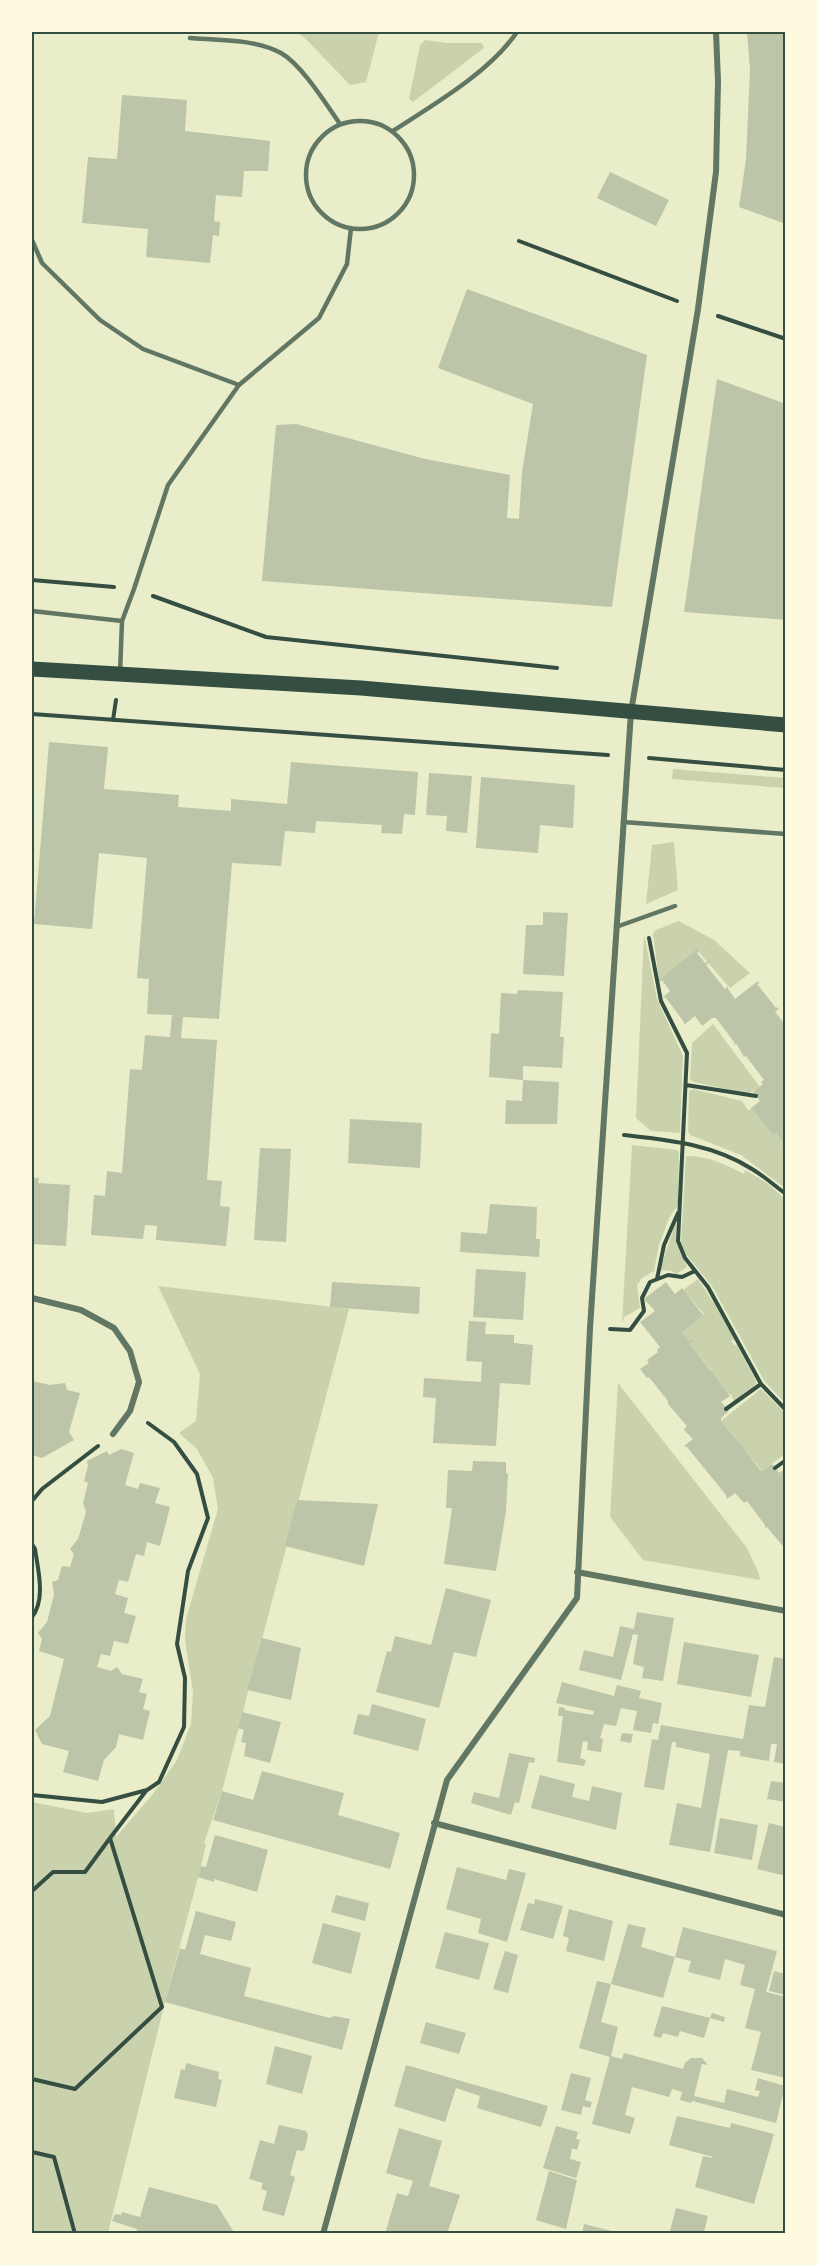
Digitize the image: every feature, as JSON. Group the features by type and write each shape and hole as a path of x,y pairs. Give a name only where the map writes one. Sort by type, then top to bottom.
{"main road":[{"path":"32,669 361,688 786,724"}],"street":[{"path":"323,2234 447,1780 577,1598 590,1329 631,712 698,309 716,172 718,81 716,32"},
{"path":"32,1299 81,1310 114,1328 130,1351 139,1382 130,1411 113,1434"},
{"path":"577,1572 786,1611"},
{"path":"434,1823 786,1915"}],"lane":[{"path":"393,131 459,87 506,48 517,32"},
{"path":"190,38 244,42 281,53 310,81 340,124"},
{"path":"353,121 381,124 393,131 408,149 414,171 413,188 407,202 397,215 383,224 367,228 351,228 336,224 323,215 313,203 307,188 306,173 312,151 326,132 340,124 353,121"},
{"path":"119,675 122,621 168,485 238,385 319,318 347,264 351,228"},
{"path":"32,240 42,263 100,320 143,349 238,385"},
{"path":"32,611 122,621"},
{"path":"623,822 786,834"},
{"path":"616,927 675,906"}],"path":[{"path":"519,241 698,309 786,339"},
{"path":"32,580 134,589 266,637 557,668"},
{"path":"32,714 786,770"},
{"path":"645,916 661,1001 687,1053 678,1242 685,1258 708,1287 761,1384 786,1410"},
{"path":"686,1085 756,1096"},
{"path":"603,1132 683,1142 713,1150 752,1168 786,1194"},
{"path":"657,1279 664,1245 680,1210"},
{"path":"590,1329 630,1330 644,1311 642,1298 650,1282 668,1275 682,1277 695,1271"},
{"path":"726,1409 761,1384"},
{"path":"32,1891 52,1872 85,1872 147,1791 159,1782 184,1727 185,1678 177,1644 188,1571 208,1518 197,1474 192,1466 174,1442 130,1411"},
{"path":"32,1501 42,1489 113,1434"},
{"path":"775,1468 786,1460"},
{"path":"32,1544 35,1549 40,1587 32,1617"},
{"path":"32,1795 102,1803 147,1791"},
{"path":"32,2079 75,2089 162,2007 110,1838"},
{"path":"32,2152 54,2157 75,2234"}],"green space":[{"path":"295,32 379,32 366,82 350,85 304,37"},
{"path":"425,40 482,43 484,48 413,102 409,99 420,45"},
{"path":"673,769 785,778 785,788 672,779"},
{"path":"674,842 678,890 646,904 652,845"},
{"path":"679,921 714,940 750,973 730,988 697,950 659,980 653,934 656,930"},
{"path":"644,934 657,999 683,1056 680,1133 651,1131 636,1118"},
{"path":"713,1024 760,1087 748,1094 694,1082 690,1079 692,1043"},
{"path":"693,1089 742,1101 748,1110 753,1110 772,1136 776,1133 784,1144 780,1147 785,1151 785,1188 741,1155 690,1135 688,1131 689,1091"},
{"path":"632,1145 679,1152 678,1205 669,1218 659,1245 654,1271 642,1278 637,1285 640,1308 624,1317 622,1323"},
{"path":"686,1156 709,1159 744,1174 745,1170 767,1183 785,1199 785,1403 765,1382 712,1286 685,1253 681,1242"},
{"path":"676,1221 676,1243 687,1267 676,1274 672,1271 660,1270"},
{"path":"698,1279 734,1339 731,1341 737,1345 756,1381 756,1384 734,1401 731,1394 709,1370 711,1368 690,1344 691,1341 682,1333 704,1314 683,1290"},
{"path":"158,1286 349,1309 222,1791 204,1843 206,1844 201,1866 108,2233 32,2234 32,1802 87,1813 114,1809 116,1837 153,1794 177,1760 191,1724 193,1692 185,1640 186,1619 218,1509 213,1478 197,1449 179,1433 196,1421 200,1374"},
{"path":"618,1383 747,1548 760,1580 643,1560 610,1517"},
{"path":"761,1389 785,1413 785,1454 762,1471 721,1421"}],"building":[{"path":"747,32 786,32 786,224 739,207 746,159 750,70"},
{"path":"122,95 187,100 185,131 270,141 268,171 244,171 242,197 216,195 214,221 220,222 219,236 213,235 210,263 146,257 148,229 82,223 88,157 117,159"},
{"path":"610,172 669,200 656,226 597,198"},
{"path":"467,289 647,355 612,607 262,581 276,425 296,424 425,459 510,475 507,518 519,519 522,472 533,404 438,368"},
{"path":"717,379 786,404 786,620 684,612"},
{"path":"49,742 108,747 104,789 179,795 178,807 231,811 231,799 287,804 291,762 418,772 415,815 404,814 402,834 381,833 382,825 316,821 315,833 285,831 281,866 232,863 219,1019 183,1017 181,1038 217,1040 207,1180 222,1181 220,1206 230,1207 226,1246 156,1240 157,1226 145,1225 143,1239 91,1235 94,1195 105,1196 107,1171 122,1173 130,1069 142,1070 145,1035 170,1037 172,1015 147,1014 149,979 137,978 147,858 99,853 92,929 34,924"},
{"path":"429,773 472,776 467,833 446,831 447,816 426,815"},
{"path":"481,777 575,785 573,828 540,825 538,853 476,848"},
{"path":"543,912 568,913 564,976 523,974 526,925 543,925"},
{"path":"697,949 699,951 697,953 705,963 711,960 706,965 725,989 728,986 735,999 758,981 757,984 779,1009 775,1012 784,1023 786,1021 786,1151 780,1147 784,1144 776,1133 772,1136 750,1109 760,1101 753,1092 763,1084 761,1082 764,1080 746,1056 744,1057 736,1043 734,1045 716,1018 712,1018 702,1026 695,1016 684,1025 666,998 663,997 670,991 662,980 660,982 659,980"},
{"path":"518,990 563,992 560,1037 564,1037 562,1068 523,1066 523,1080 489,1077 491,1033 499,1034 501,993 517,994"},
{"path":"523,1080 559,1082 557,1124 505,1124 506,1100 522,1101"},
{"path":"350,1119 422,1123 420,1168 348,1163"},
{"path":"260,1148 291,1149 286,1242 254,1240"},
{"path":"32,1178 39,1178 38,1183 70,1185 66,1246 32,1244"},
{"path":"490,1204 537,1207 536,1239 540,1239 539,1257 460,1252 461,1232 487,1234"},
{"path":"476,1269 526,1272 523,1320 473,1317"},
{"path":"332,1282 420,1287 419,1314 330,1307"},
{"path":"666,1282 675,1294 682,1288 703,1315 682,1333 689,1341 694,1339 690,1344 730,1396 721,1402 729,1411 721,1418 721,1421 743,1445 760,1470 772,1464 779,1473 786,1468 786,1550 767,1527 765,1528 747,1501 744,1503 735,1493 727,1499 684,1446 693,1439 684,1429 687,1426 649,1377 647,1378 640,1369 649,1363 647,1360 658,1352 660,1347 640,1322 655,1311 644,1299"},
{"path":"469,1321 486,1322 485,1334 514,1335 514,1343 533,1345 530,1385 500,1383 496,1446 433,1443 436,1398 423,1397 424,1378 481,1382 482,1362 466,1361"},
{"path":"32,1381 50,1385 65,1383 67,1390 80,1393 69,1432 74,1440 42,1458 32,1455"},
{"path":"121,1449 134,1453 125,1485 138,1489 140,1483 160,1488 155,1503 170,1507 160,1546 147,1542 144,1556 136,1554 128,1582 119,1580 115,1594 128,1598 124,1613 136,1616 128,1644 114,1641 110,1656 101,1654 97,1667 111,1671 117,1667 122,1674 143,1679 139,1692 147,1694 143,1709 150,1711 143,1740 119,1734 116,1747 104,1760 98,1781 63,1772 69,1751 42,1744 35,1730 50,1716 64,1659 39,1651 42,1639 38,1633 47,1622 54,1595 52,1582 58,1580 62,1566 70,1567 74,1554 70,1549 78,1539 86,1512 83,1503 88,1483 84,1481 87,1461 107,1451 109,1455"},
{"path":"473,1461 506,1462 506,1473 508,1474 506,1511 496,1571 444,1564 452,1508 446,1508 448,1470 472,1471"},
{"path":"297,1500 378,1504 364,1566 285,1546"},
{"path":"446,1588 491,1600 476,1657 454,1652 439,1708 376,1692 387,1651 391,1652 395,1636 431,1645"},
{"path":"637,1612 674,1618 663,1681 642,1678 644,1667 633,1664 638,1635 633,1634 621,1680 579,1670 584,1650 613,1657 620,1626 634,1629"},
{"path":"262,1638 301,1648 291,1700 247,1690"},
{"path":"684,1642 759,1655 751,1697 677,1684"},
{"path":"774,1657 786,1659 786,1764 774,1762 777,1744 771,1744 769,1761 740,1756 740,1751 728,1750 710,1852 669,1845 677,1803 701,1808 710,1754 676,1747 676,1742 672,1742 664,1790 644,1787 652,1739 658,1740 661,1725 743,1739 749,1705 765,1707"},
{"path":"562,1682 614,1696 617,1685 641,1691 639,1698 662,1703 658,1724 653,1723 651,1733 633,1730 637,1711 621,1708 616,1726 604,1724 600,1738 603,1739 601,1752 587,1750 588,1742 583,1741 580,1758 586,1760 584,1766 557,1762 563,1716 558,1716 559,1707 593,1715 594,1711 556,1703"},
{"path":"372,1704 426,1719 418,1751 353,1734 358,1714 369,1716"},
{"path":"242,1712 281,1722 270,1763 244,1756 246,1743 241,1742 244,1730 238,1728"},
{"path":"622,1733 633,1734 631,1743 620,1741"},
{"path":"509,1753 535,1758 534,1763 529,1762 519,1803 515,1802 511,1815 471,1803 474,1792 499,1798"},
{"path":"262,1771 344,1793 338,1815 400,1833 390,1869 213,1820 222,1791 253,1800"},
{"path":"540,1775 575,1784 572,1797 589,1801 592,1786 622,1793 616,1830 531,1808"},
{"path":"771,1781 786,1783 786,1802 767,1799"},
{"path":"720,1818 758,1825 752,1860 714,1853"},
{"path":"769,1823 786,1827 786,1876 757,1869"},
{"path":"215,1835 268,1850 257,1892 214,1879 214,1882 198,1877 201,1866 206,1867"},
{"path":"457,1867 506,1880 509,1869 526,1873 507,1942 478,1933 481,1919 446,1909"},
{"path":"336,1895 369,1903 365,1921 331,1912"},
{"path":"535,1899 563,1906 553,1939 520,1930 528,1903 534,1904"},
{"path":"569,1909 613,1921 604,1961 566,1951 569,1938 563,1936"},
{"path":"196,1911 236,1922 231,1941 205,1935 200,1954 251,1968 244,1996 330,2018 334,2016 350,2019 342,2050 165,2002 180,1948 185,1950"},
{"path":"323,1923 361,1933 351,1974 312,1963"},
{"path":"628,1924 646,1928 641,1947 675,1957 663,1998 611,1984"},
{"path":"683,1927 777,1951 766,1992 786,1997 786,2078 751,2070 761,2032 745,2028 755,1989 740,1985 745,1965 725,1959 720,1980 688,1972 691,1961 675,1957"},
{"path":"445,1932 489,1943 479,1980 435,1968"},
{"path":"505,1951 518,1955 508,1993 493,1989"},
{"path":"774,1971 786,1974 786,1995 769,1991"},
{"path":"597,1981 611,1984 601,2022 618,2027 611,2056 622,2059 624,2053 683,2069 685,2063 691,2058 702,2058 708,2065 702,2064 694,2096 724,2103 727,2089 758,2097 760,2091 755,2090 758,2078 785,2086 776,2123 692,2101 691,2103 680,2100 682,2092 672,2089 669,2097 632,2087 625,2115 635,2118 630,2134 592,2124 610,2057 579,2048"},
{"path":"662,2006 710,2018 704,2038 680,2031 678,2037 663,2033 661,2038 653,2036"},
{"path":"712,2013 725,2017 724,2022 710,2018"},
{"path":"426,2022 466,2033 459,2054 420,2043"},
{"path":"275,2046 312,2056 302,2094 266,2084"},
{"path":"186,2063 219,2072 218,2079 222,2080 216,2107 174,2098 181,2069 185,2070"},
{"path":"406,2065 548,2106 541,2127 477,2108 480,2096 456,2088 445,2122 394,2106"},
{"path":"571,2073 591,2078 585,2100 592,2102 590,2108 583,2106 581,2115 561,2110"},
{"path":"677,2116 730,2128 731,2123 774,2134 754,2204 695,2187 703,2156 713,2157 669,2145"},
{"path":"279,2125 306,2131 308,2135 305,2149 297,2150 290,2175 295,2177 284,2216 262,2210 267,2191 261,2189 263,2183 249,2179 260,2140 274,2144"},
{"path":"556,2126 578,2132 576,2139 580,2140 577,2150 572,2148 570,2159 581,2162 576,2178 543,2168"},
{"path":"399,2128 442,2141 429,2186 460,2195 447,2234 385,2234 397,2193 408,2196 413,2181 386,2173"},
{"path":"549,2171 577,2180 566,2229 536,2220"},
{"path":"149,2187 217,2205 235,2234 136,2234 137,2229 112,2221 115,2214 121,2215 122,2212 140,2217"},
{"path":"676,2208 708,2216 704,2232 709,2234 669,2234"},
{"path":"584,2224 620,2233 620,2234 582,2234"}]}
